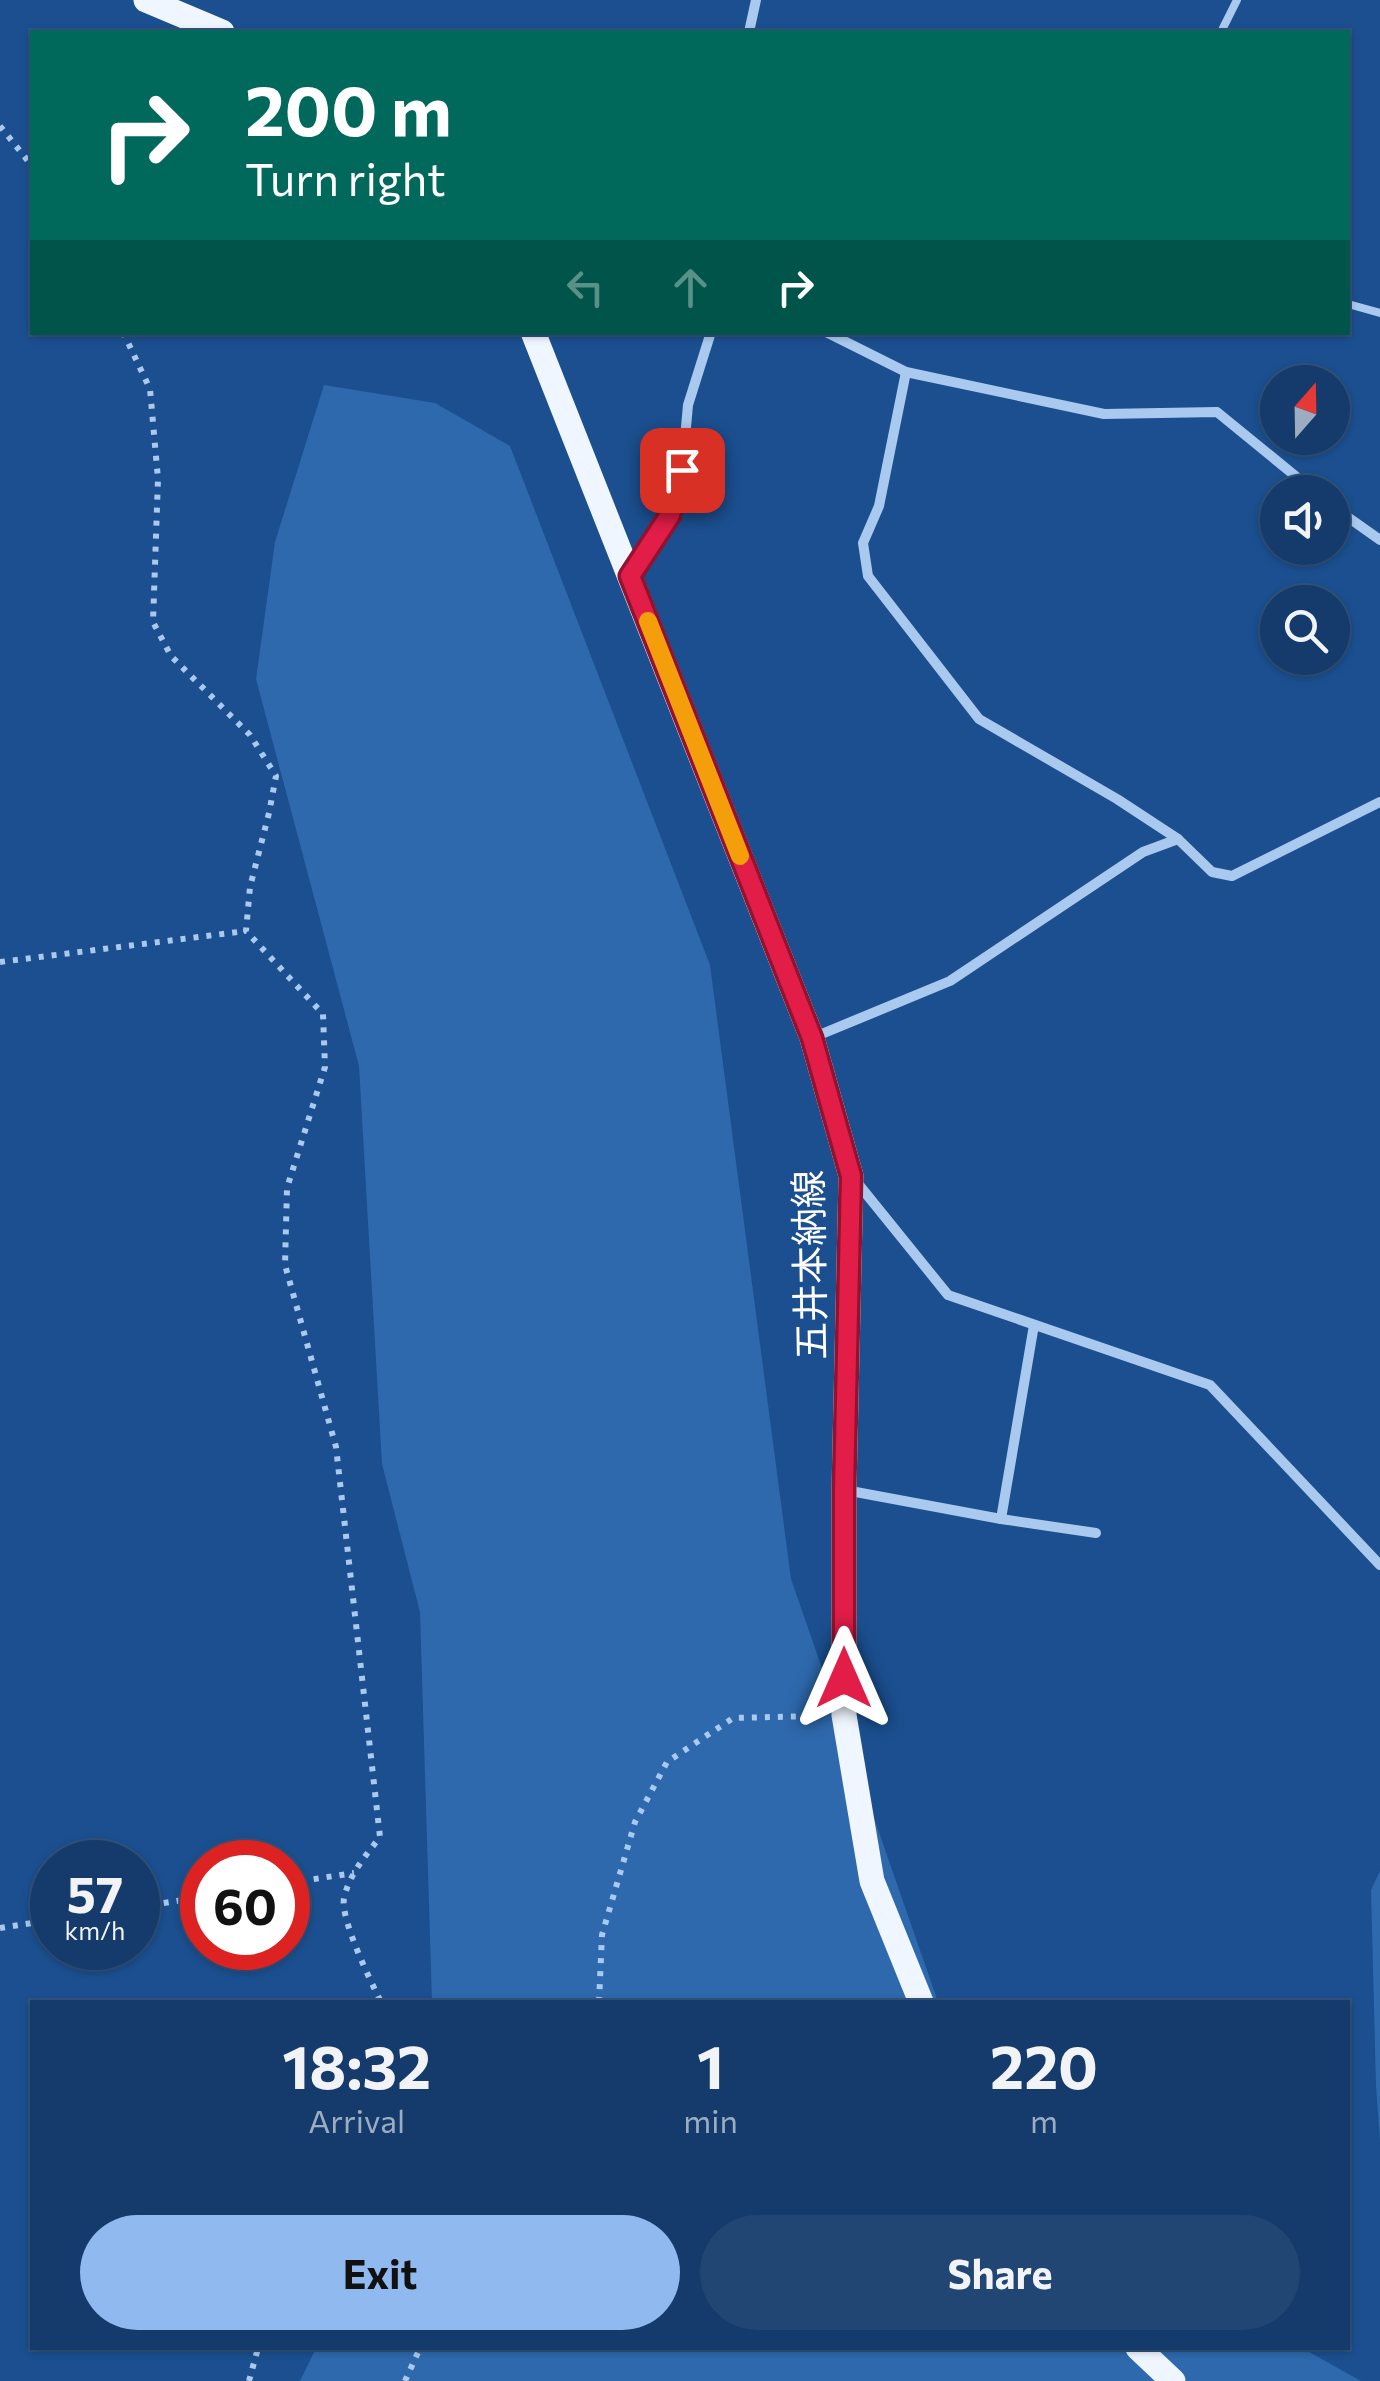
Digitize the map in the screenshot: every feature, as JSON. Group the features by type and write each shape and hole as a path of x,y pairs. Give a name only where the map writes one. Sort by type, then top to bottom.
{"main road":[{"path":"146,0 217,30"},
{"name":"五井本納線","path":"534,335 812,1038 851,1176 844,1715 872,1880 920,2000"},
{"path":"1140,2350 1173,2381"}],"street":[{"path":"749,30 756,0"},
{"path":"630,576 670,515 682,470 688,405 711,335"},
{"path":"832,335 906,372 1104,414 1217,412 1294,475"},
{"path":"906,372 879,506 863,543 868,576 980,719 1178,839 1212,872 1232,876 1380,802"},
{"path":"1350,519 1380,540"},
{"path":"812,1038 950,981 1143,852 1178,839"},
{"path":"851,1176 948,1296 1210,1385 1380,1565"},
{"path":"1001,1519 1034,1325"},
{"path":"844,1490 1096,1534"}],"lane":[{"path":"1222,30 1237,0"},
{"path":"1350,305 1380,313"}],"path":[{"path":"0,126 30,164"},
{"path":"124,335 150,390 158,479 153,622 171,656 250,735 276,776 250,888 246,930 324,1014 325,1067 287,1188 285,1265 336,1447 380,1836 355,1873 343,1901 358,1955 380,2000"},
{"path":"0,962 246,930"},
{"path":"599,2000 602,1936 635,1822 667,1762 733,1718 844,1715"},
{"path":"310,1880 355,1873"},
{"path":"0,1928 30,1923"},
{"path":"250,2381 258,2350"},
{"path":"404,2381 419,2350"}],"shaded area":[{"path":"324,385 435,403 510,446 710,965 791,1579 937,2000 432,2000 420,1612 382,1464 359,1066 256,679 275,542"},
{"path":"1380,1871 1380,2140 1371,1890"},
{"path":"315,2350 1306,2350 1361,2381 300,2381"}],"slow traffic":[{"path":"648,621 740,856"}],"route":[{"path":"682,470 670,515 630,576 812,1038 851,1176 844,1678"}]}
